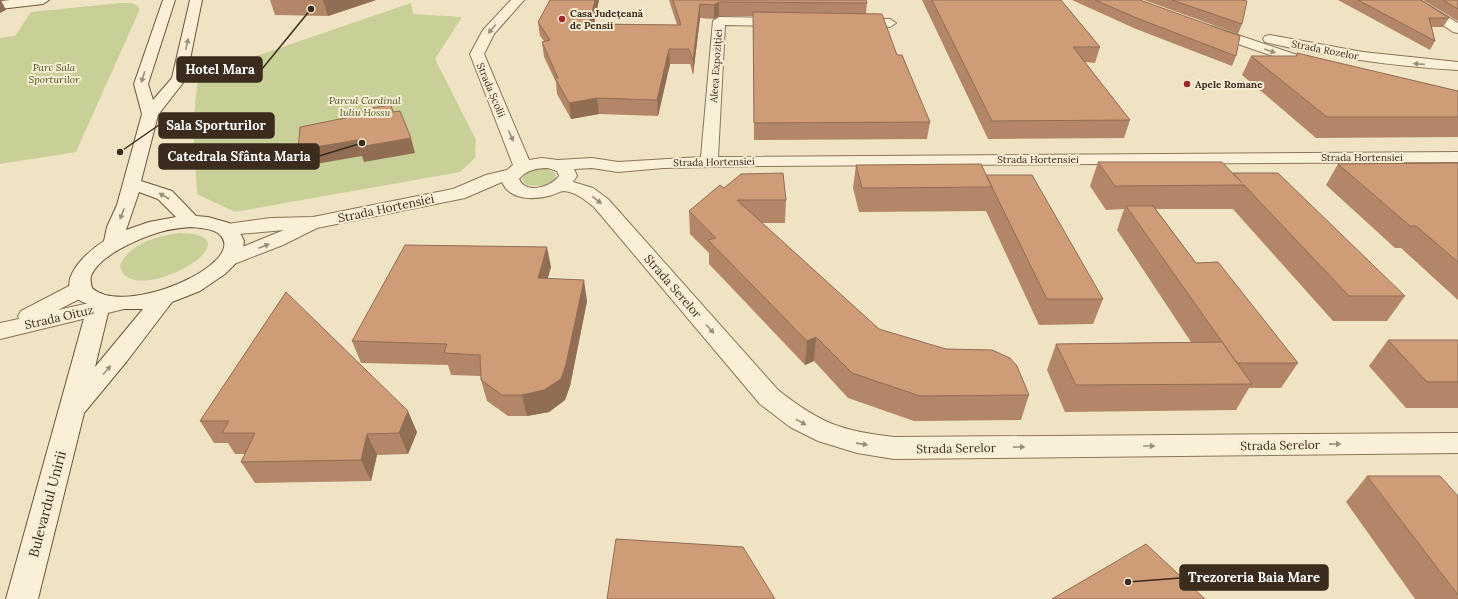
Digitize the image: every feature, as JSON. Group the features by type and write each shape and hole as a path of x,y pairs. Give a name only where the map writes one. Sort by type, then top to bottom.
{"street":[{"path":"0,5 43,0"},
{"path":"150,114 141,84 169,0"},
{"path":"114,243 117,227 131,184 150,114 179,79 196,0"},
{"name":"Strada Școlii","path":"518,0 488,33 477,54 518,170 510,179 511,184 514,188 521,191"},
{"path":"1412,0 1458,28"},
{"name":"Aleea Expoziției","path":"709,162 719,21 797,22"},
{"path":"844,22 890,22"},
{"name":"Strada Rozelor","path":"1329,70 1254,46 1201,25 1344,54 1418,64 1458,66"},
{"name":"Strada Hortensiei","path":"458,194 481,183 542,163 562,177 594,176 618,167 709,162 1458,157"},
{"name":"Strada Hortensiei","path":"227,229 271,224 313,223 458,194 483,195 521,191 538,193 551,190 562,177"},
{"name":"Strada Serelor","path":"562,177 601,203 769,397 793,417 824,434 856,444 894,448 1458,443"},
{"path":"131,184 165,195 190,221"},
{"name":"Bulevardul Unirii","path":"22,599 72,410 99,300 80,278 86,267 97,254 114,243 152,228 190,221 217,224 227,229"},
{"name":"Strada Hortensiei","path":"227,260 276,241 313,223"},
{"path":"227,229 234,239 235,246 227,260"},
{"name":"Strada Oituz","path":"0,331 99,300 144,301 164,297 202,281 227,260"},
{"name":"Bulevardul Unirii","path":"72,410 119,356 164,297"}],"green space":[{"name":"Parc Sala Sporturilor","path":"132,3 138,6 139,11 76,152 0,164 0,38 15,36 31,12"},
{"name":"Parcul Cardinal Iuliu Hossu","path":"411,3 413,14 462,17 435,59 476,140 475,158 460,172 235,212 197,194 193,126 198,76"},
{"path":"536,169 547,169 555,173 556,179 543,186 526,185 522,179 523,176"},
{"path":"180,233 202,237 208,246 201,257 185,268 165,276 144,281 128,277 120,265 131,251 146,242 162,236"}],"building":[{"path":"550,0 595,0 589,24 681,25 673,0 866,0 867,3 719,2 714,5 700,4 693,60 689,49 669,49 657,100 597,98 569,103 555,78 558,78 542,42 550,40 538,22"},
{"path":"932,0 1061,0 1100,47 1073,47 1130,120 992,121"},
{"path":"1095,0 1140,0 1240,36 1236,56 1139,19"},
{"path":"1172,0 1241,0 1247,1 1242,24"},
{"path":"1358,0 1421,0 1449,18 1429,18 1435,41"},
{"path":"1443,0 1458,0 1458,9"},
{"path":"753,12 882,14 897,55 902,55 930,122 754,123"},
{"path":"1297,53 1458,91 1458,117 1327,117 1251,56 1297,56"},
{"path":"391,105 393,112 400,111 411,138 359,147 357,140 298,150 300,127 360,115 357,110"},
{"path":"1098,162 1222,162 1242,183 1233,173 1278,173 1405,296 1349,296 1244,185 1115,186"},
{"path":"1458,163 1458,262 1416,226 1410,226 1338,164"},
{"path":"981,164 992,187 862,188 856,165"},
{"path":"783,173 786,200 737,200 879,329 946,349 992,350 1010,358 1017,366 1029,395 920,396 852,373 816,337 807,341 708,240 716,238 689,211 720,185 724,188 741,174"},
{"path":"986,175 1032,175 1103,299 1047,299"},
{"path":"1126,206 1153,206 1196,263 1218,262 1298,363 1237,363"},
{"path":"405,245 547,247 538,278 584,280 566,364 561,379 544,390 522,395 502,395 481,380 480,355 444,353 447,344 352,341"},
{"path":"286,292 408,411 399,433 367,434 361,460 241,462 255,433 222,433 229,421 200,421"},
{"path":"1388,340 1458,340 1458,382 1427,382"},
{"path":"1222,342 1252,384 1076,385 1056,344"},
{"path":"1367,476 1440,476 1458,496 1458,595"},
{"path":"616,539 743,547 775,599 607,599"},
{"path":"1146,544 1205,599 1052,599"}],"place":[{"name":"Hotel Mara","path":"311,9"},
{"name":"Casa Județeană de Pensii","path":"562,19"},
{"name":"Apele Romane","path":"1187,84"},
{"name":"Catedrala Sfânta Maria","path":"362,143"},
{"name":"Sala Sporturilor","path":"120,152"},
{"name":"Trezoreria Baia Mare","path":"1128,582"}]}
